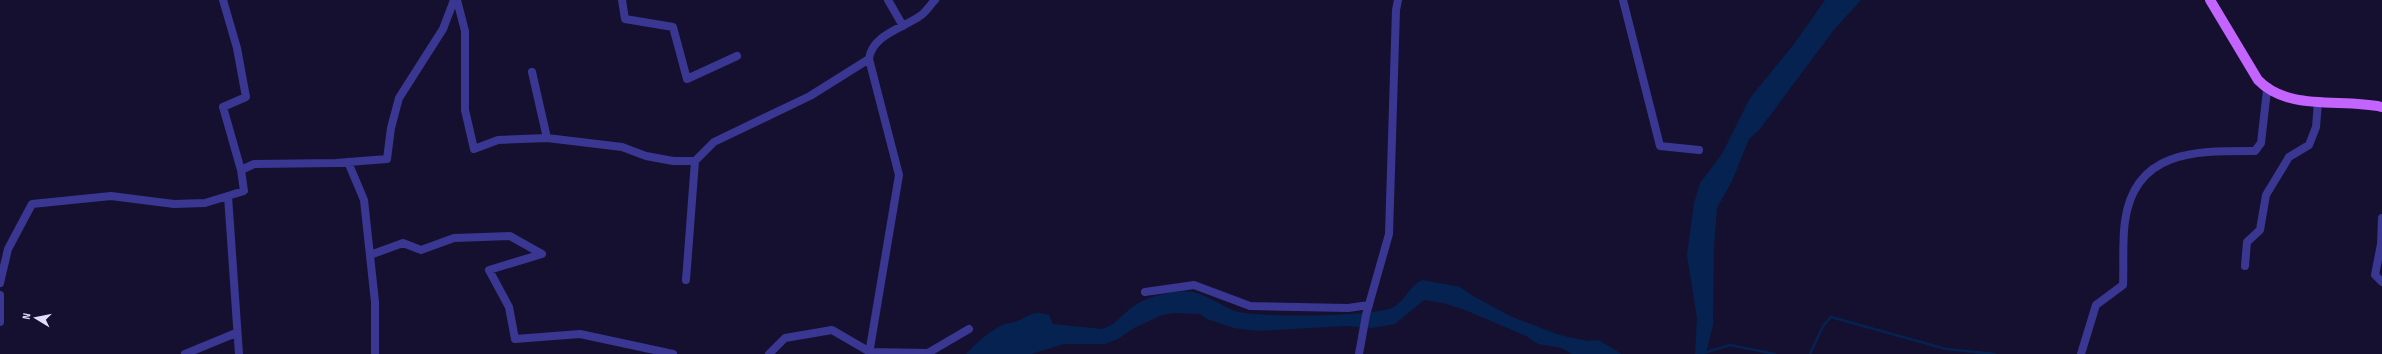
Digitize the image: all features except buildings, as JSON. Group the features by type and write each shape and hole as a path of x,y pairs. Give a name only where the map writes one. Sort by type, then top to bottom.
{"main road":[{"path":"2210,1 2258,80 2267,90 2283,97 2318,102 2382,107"}],"street":[{"path":"0,283 8,248 32,204 111,196 174,204 205,203 244,191 241,170 223,107 246,97 237,48 223,0"},
{"path":"241,170 254,164 348,162 387,159 391,128 399,98 443,29 455,0"},
{"path":"455,0 465,31 465,110 474,149 498,140 547,138 622,147 646,156 673,161 695,161"},
{"path":"622,0 625,19 673,27 687,79 738,56"},
{"path":"888,0 903,26"},
{"path":"870,353 899,175 869,59 870,52 881,38 922,15 935,0"},
{"path":"1359,354 1365,318 1389,234 1396,10 1398,0"},
{"path":"1623,0 1660,146 1699,150"},
{"path":"686,280 695,161 714,142 810,96 869,59"},
{"path":"532,72 547,138"},
{"path":"2081,354 2096,305 2123,285 2124,221 2133,188 2152,167 2180,156 2229,151 2255,151 2261,143 2267,90"},
{"path":"2245,266 2248,242 2260,230 2266,195 2289,157 2309,145 2316,127 2318,102"},
{"path":"348,162 364,200 375,302 375,354"},
{"path":"228,196 238,354"},
{"path":"2382,218 2381,244 2374,275 2382,282"},
{"path":"370,255 403,243 422,250 454,238 510,236 542,254 489,270 509,307 515,339 580,334 673,354"},
{"path":"1145,292 1194,284 1250,306 1348,308 1369,306"},
{"path":"0,296 0,322"},
{"path":"769,354 785,338 832,330 870,353 928,353 969,329"},
{"path":"186,354 236,333"}],"water":[{"path":"1825,0 1861,0 1833,31 1760,129 1749,139 1732,181 1717,208 1714,246 1713,325 1706,354 1695,354 1697,318 1687,255 1694,203 1700,183 1722,154 1750,98 1794,44"},
{"path":"1422,280 1460,287 1473,296 1512,317 1560,335 1587,341 1598,340 1622,354 1572,354 1562,348 1538,344 1526,336 1465,310 1443,303 1424,300 1395,324 1372,328 1346,326 1258,331 1234,328 1207,319 1200,314 1174,313 1162,315 1134,328 1118,339 1105,344 1064,344 1031,354 966,354 983,338 997,328 1035,313 1049,315 1053,324 1102,329 1114,323 1137,304 1149,298 1163,294 1185,291 1198,293 1235,311 1247,313 1266,315 1341,315 1365,313 1394,307 1414,286"}],"waterway":[{"path":"1810,354 1823,326 1831,317 1946,349 1995,354"},
{"path":"1700,354 1730,345 1775,354"}]}
